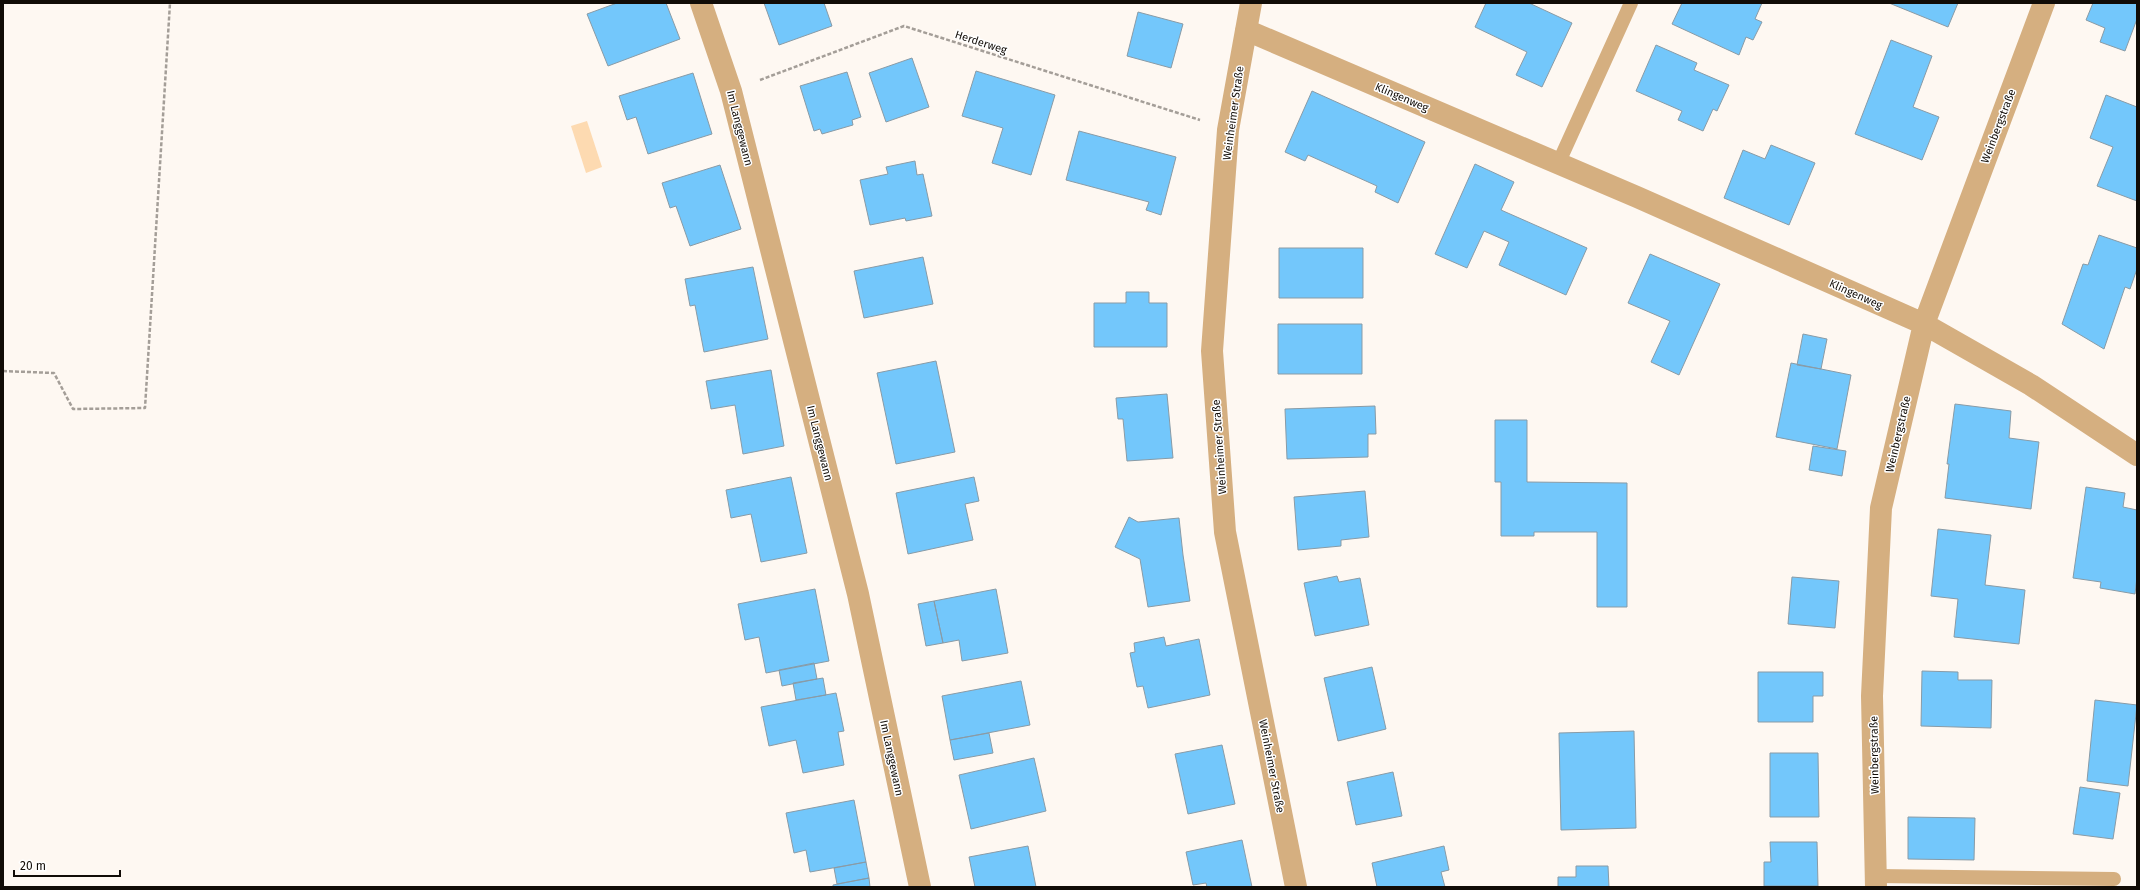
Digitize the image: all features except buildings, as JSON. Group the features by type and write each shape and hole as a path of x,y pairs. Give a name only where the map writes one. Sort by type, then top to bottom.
{"street":[{"name":"Im Langgewann","path":"701,3 731,91 858,594 920,887"},
{"name":"Weinheimer Straße","path":"1251,3 1228,130 1212,351 1225,532 1296,887"},
{"name":"Weinbergstraße","path":"1876,882 1872,696 1881,508 1924,324 2044,3"},
{"name":"Klingenweg","path":"1246,30 1924,324 2030,385 2137,456"}],"lane":[{"path":"1558,164 1631,3"},
{"path":"1876,882 2114,879"}],"path":[{"path":"3,371 54,373 73,409 146,408 170,3"},
{"name":"Herderweg","path":"731,91 904,26 1228,130"}],"shaded area":[{"path":"587,121 602,167 586,173 571,126"}]}
